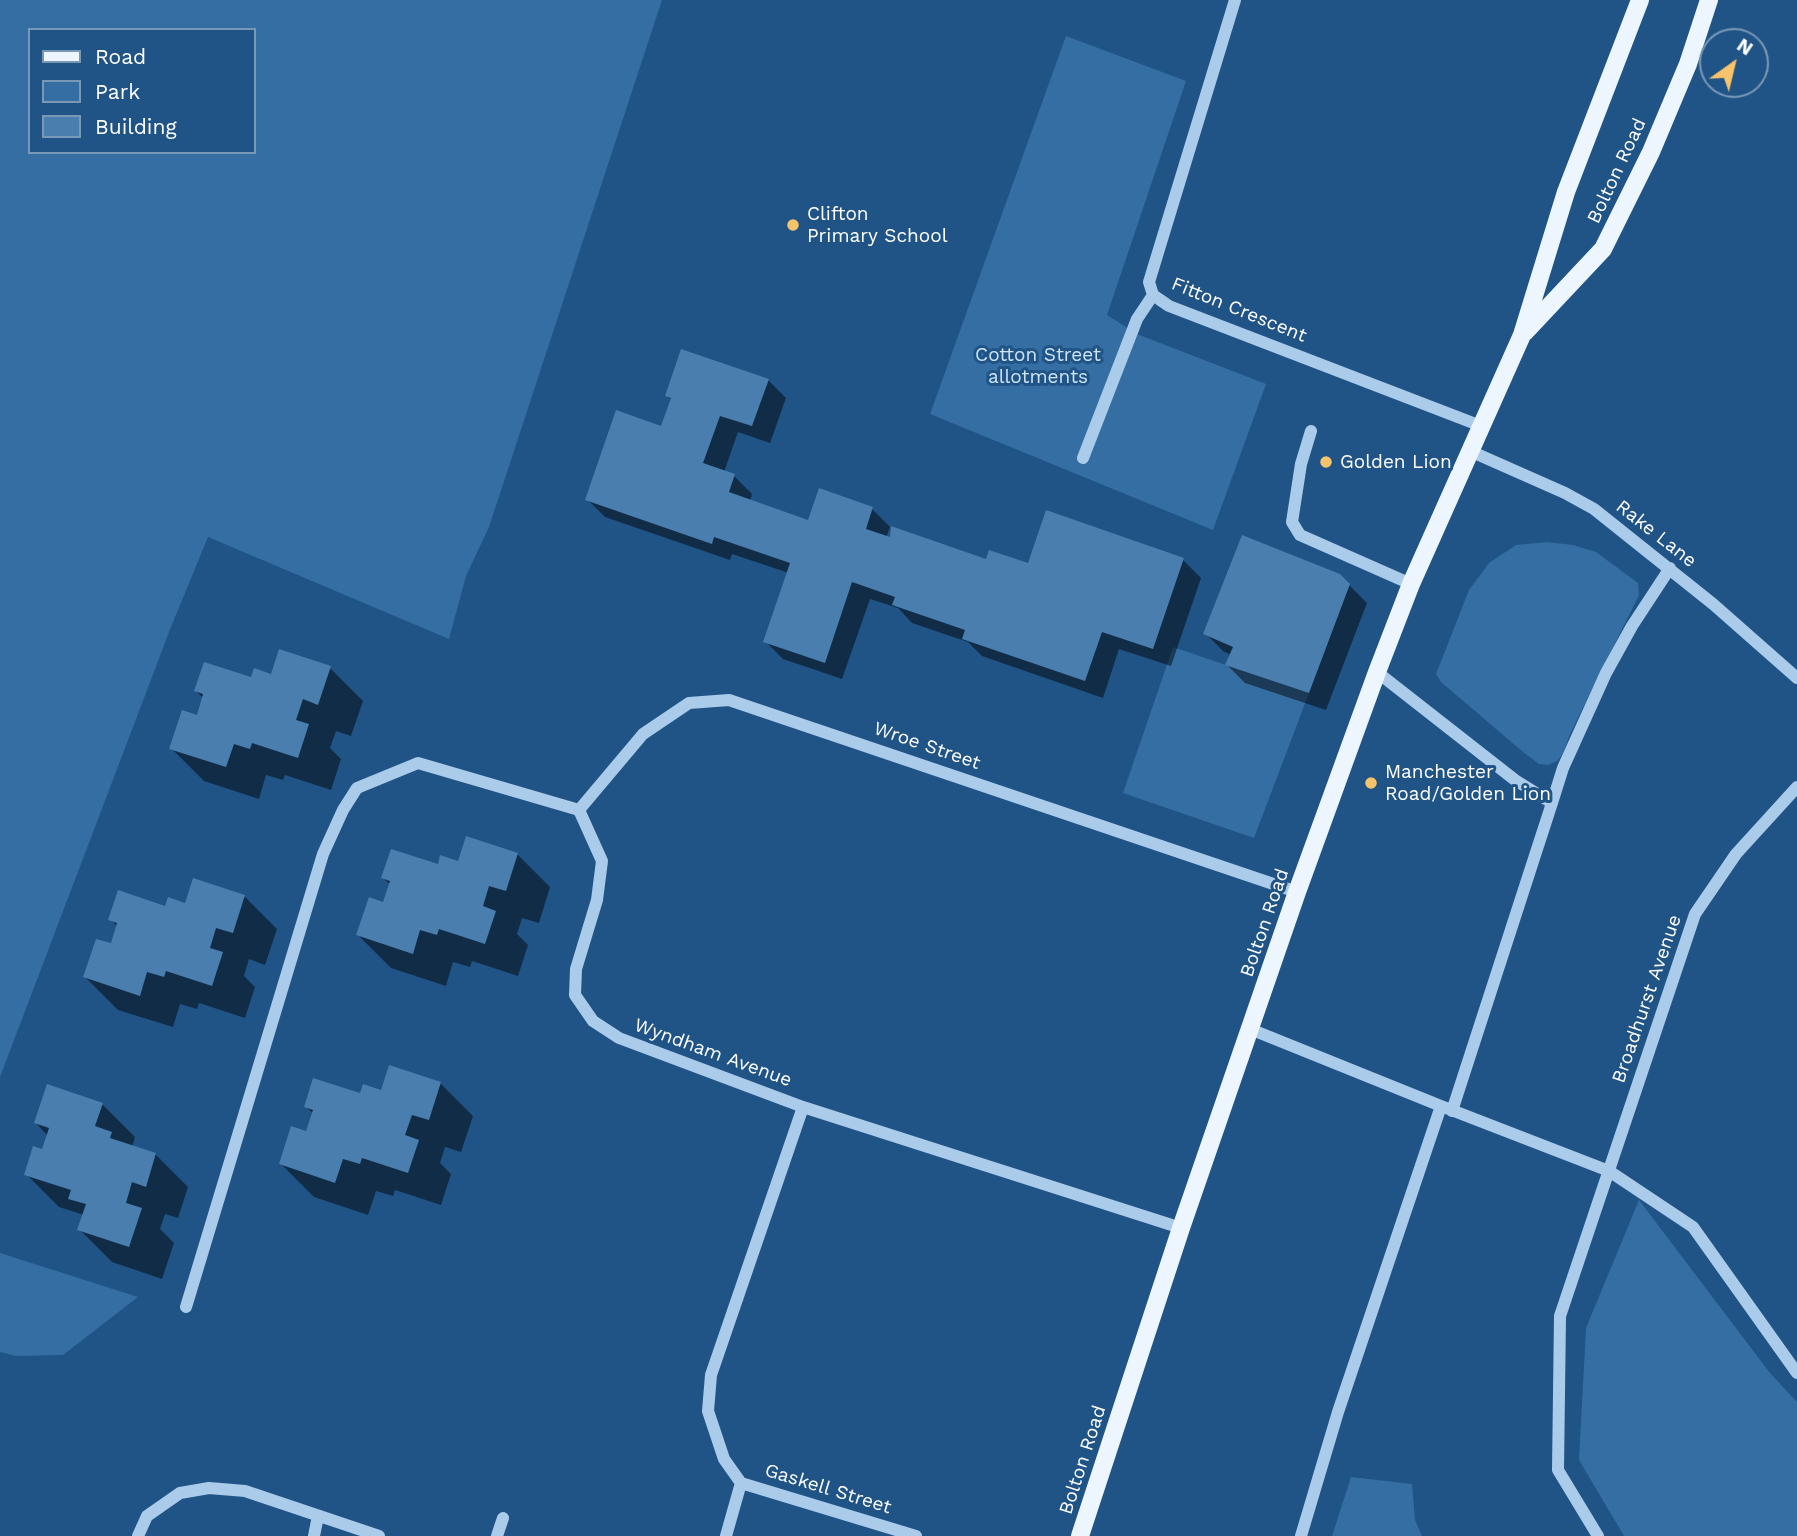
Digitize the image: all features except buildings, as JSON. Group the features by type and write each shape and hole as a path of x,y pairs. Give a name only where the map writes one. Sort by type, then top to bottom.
{"main road":[{"name":"Bolton Road","path":"1080,1536 1181,1228 1297,892 1377,672 1410,584 1522,335 1566,192 1640,0"},
{"name":"Bolton Road","path":"1522,335 1603,249 1651,152 1688,64 1709,0"}],"street":[{"name":"Fitton Crescent","path":"1235,0 1149,282 1153,295 1169,306 1481,426"},
{"path":"1083,458 1137,319 1153,295"},
{"path":"1311,431 1301,464 1292,522 1300,535 1410,584"},
{"name":"Rake Lane","path":"1470,451 1565,493 1594,509 1670,568 1797,678"},
{"path":"1301,1536 1338,1412 1568,757 1606,673 1632,626 1670,568"},
{"path":"1377,672 1515,780 1552,803"},
{"name":"Wroe Street","path":"579,810 643,734 689,703 729,700 1297,892"},
{"path":"186,1307 323,854 343,810 357,788 418,763 579,810"},
{"name":"Broadhurst Avenue","path":"1598,1536 1558,1469 1560,1316 1695,914 1735,854 1797,787"},
{"name":"Wyndham Avenue","path":"579,810 601,861 597,900 576,969 575,995 593,1021 619,1038 803,1107 1181,1228"},
{"path":"1250,1029 1609,1171 1693,1227 1797,1373"},
{"path":"741,1483 724,1459 708,1411 711,1375 803,1107"},
{"name":"Gaskell Street","path":"726,1536 741,1483 916,1536"},
{"path":"138,1536 147,1516 180,1493 209,1488 245,1491 379,1536"},
{"path":"314,1536 318,1516"},
{"path":"498,1536 503,1518"}],"green space":[{"path":"0,0 662,0 489,527 466,576 449,639 208,537 171,627 0,1077"},
{"name":"Cotton Street allotments","path":"1066,36 1186,81 1107,315 1137,334 1266,384 1213,530 930,414"},
{"path":"1547,542 1573,545 1596,552 1638,583 1639,595 1562,755 1548,765 1539,764 1523,752 1441,682 1436,674 1469,590 1489,563 1516,545"},
{"path":"1173,647 1309,693 1254,838 1123,793"},
{"path":"1639,1200 1770,1373 1797,1402 1797,1536 1624,1536 1579,1460 1586,1328"},
{"path":"0,1253 138,1297 63,1355 16,1356 0,1352"},
{"path":"1351,1477 1412,1484 1415,1520 1422,1536 1332,1536"}],"place":[{"name":"Clifton Primary School","path":"793,225"},
{"name":"Golden Lion","path":"1326,462"},
{"name":"Manchester Road/Golden Lion","path":"1371,783"}]}
